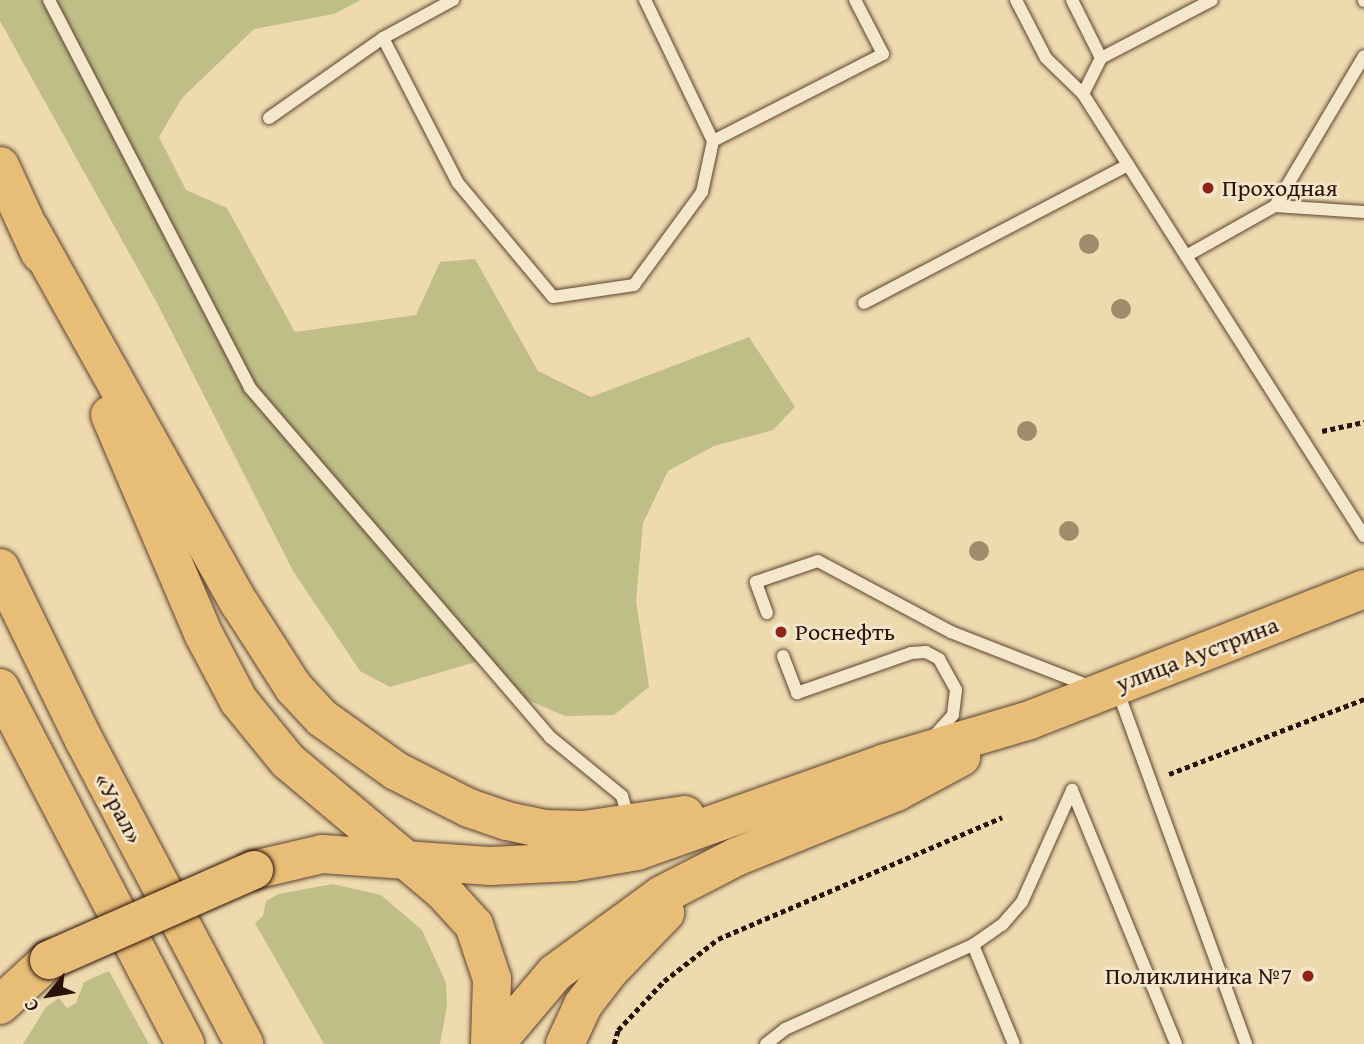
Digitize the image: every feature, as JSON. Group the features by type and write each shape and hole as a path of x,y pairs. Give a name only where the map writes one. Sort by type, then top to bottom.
{"main road":[{"path":"0,166 30,229 223,674 262,733 288,761 460,907 487,953 494,1014 490,1044"},
{"path":"30,229 240,604 294,688 322,718 354,745 417,783 507,821 544,829 630,824 808,792"},
{"name":"«Урал»","path":"0,568 84,740 244,1044"},
{"name":"улица Аустрина","path":"1030,720 1364,589"},
{"path":"0,688 185,1044"},
{"path":"0,1005 49,960 254,870 322,854 491,866 586,860 637,851 885,763 1030,720"},
{"path":"495,1044 555,974 618,924 662,895 775,841 896,792 1030,720"},
{"path":"565,1044 583,1005 655,922 775,841"}],"lane":[{"path":"49,0 250,388 550,737 622,796 630,824"},
{"path":"269,118 383,38 453,0"},
{"path":"383,38 458,183 553,298 634,285 702,192 713,141 645,0"},
{"path":"713,141 883,54 855,0"},
{"path":"1016,0 1046,58 1083,94 1364,536"},
{"path":"1072,0 1101,58"},
{"path":"1083,94 1101,58 1212,0"},
{"path":"1186,256 1275,206 1364,56"},
{"path":"864,303 1128,165"},
{"path":"1275,206 1364,212"},
{"path":"767,613 756,582 818,561 951,632 1108,688 1150,782 1246,1044"},
{"path":"783,656 797,693 911,653 926,652 939,659 956,690 953,715 930,738 885,763"},
{"path":"766,1044 785,1029 973,945 1002,925 1022,902 1072,790 1176,1044"},
{"path":"973,945 1014,1044"}],"path":[{"path":"1300,435 1364,422"},
{"path":"1150,782 1364,699"},
{"path":"614,1044 618,1030 664,981 718,939 1002,817"}],"shaded area":[{"path":"0,0 361,0 334,14 254,29 182,98 159,137 186,190 227,208 295,332 416,315 440,262 475,259 538,371 591,397 749,337 795,407 773,430 714,446 668,471 643,523 636,601 649,687 614,715 565,716 523,698 486,659 390,687 360,671 293,571 157,303 0,21"},
{"path":"333,884 381,895 422,930 446,983 447,1006 440,1044 324,1044 255,923 263,916 266,901 278,894"},
{"path":"109,971 149,1044 23,1044 46,1007 59,998 67,1008 76,1003 84,982"}],"place":[{"name":"Проходная","path":"1208,188"},
{"name":"Роснефть","path":"781,632"},
{"name":"Поликлиника №7","path":"1308,976"}]}
